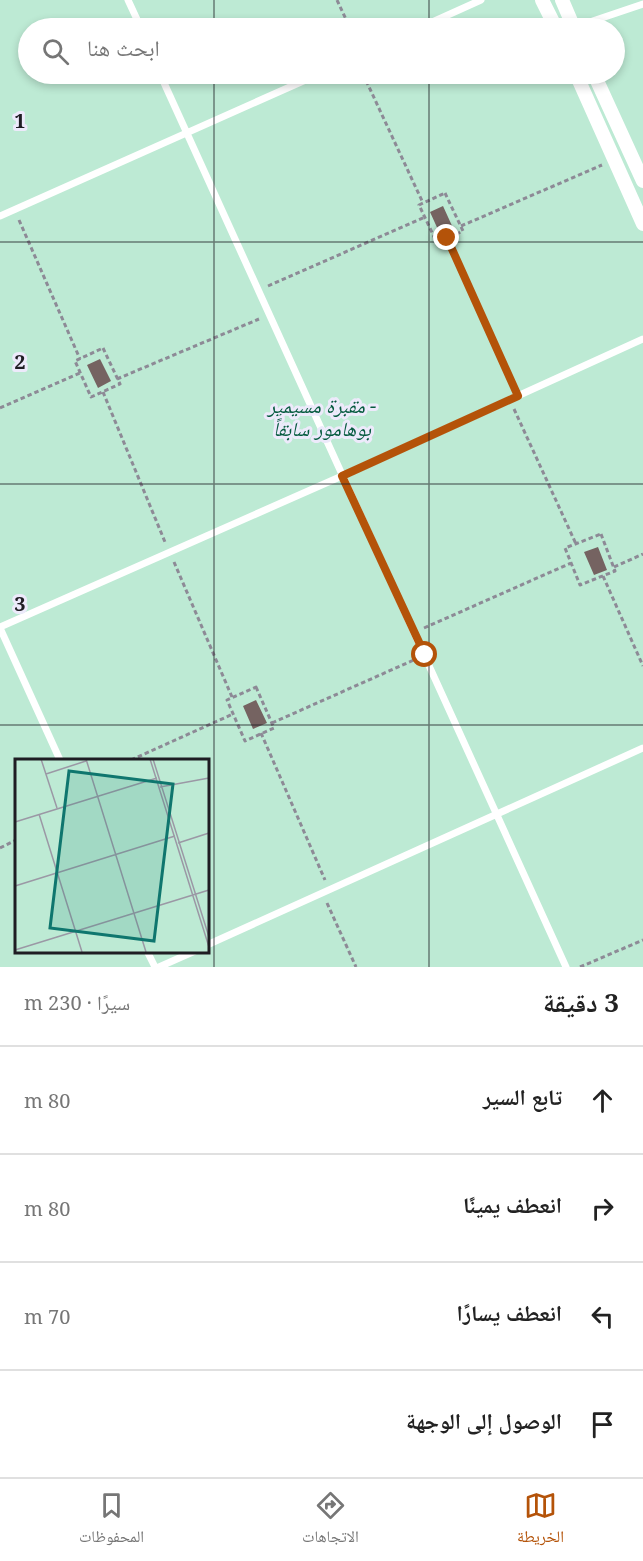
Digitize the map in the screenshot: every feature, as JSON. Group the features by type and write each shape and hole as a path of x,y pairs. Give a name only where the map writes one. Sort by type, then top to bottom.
{"street":[{"path":"542,0 551,18"},
{"path":"562,0 569,18"},
{"path":"581,84 643,224"},
{"path":"599,84 643,181"}],"lane":[{"path":"128,0 136,18"},
{"path":"441,18 481,0"},
{"path":"602,18 643,4"},
{"path":"164,84 566,967"},
{"path":"0,216 297,84"},
{"path":"60,759 0,627 342,476 643,339"},
{"path":"208,945 643,748"},
{"path":"148,952 157,967 193,952"}],"path":[{"path":"337,0 345,18"},
{"path":"368,84 423,203"},
{"path":"461,226 615,160"},
{"path":"445,193 463,231 437,243 425,217 419,205 445,193"},
{"path":"14,210 80,358"},
{"path":"258,291 425,217"},
{"path":"447,238 518,396"},
{"path":"117,379 269,315"},
{"path":"103,348 120,384 92,397 80,372 75,361 103,348"},
{"path":"0,408 80,372"},
{"path":"103,392 232,698"},
{"path":"509,400 576,544"},
{"path":"601,534 615,571 580,585 571,563 565,548 601,534"},
{"path":"614,567 643,554"},
{"path":"414,632 571,563"},
{"path":"603,576 643,666"},
{"path":"272,723 425,655"},
{"path":"256,687 274,728 245,741 233,714 227,700 256,687"},
{"path":"134,759 233,714"},
{"path":"261,733 356,967"},
{"path":"0,848 15,840"},
{"path":"580,967 643,940"}],"green space":[{"name":"مقبرة مسيمير - بوهامور سابقاً","path":"0,0 643,0 643,967 0,967"}],"building":[{"path":"443,206 453,228 440,234 430,212"},
{"path":"100,359 111,381 98,388 87,365"},
{"path":"598,547 607,570 594,575 584,552"},
{"path":"256,700 267,723 253,729 243,706"}],"route":[{"path":"425,655 342,476 518,396 447,238"}]}
